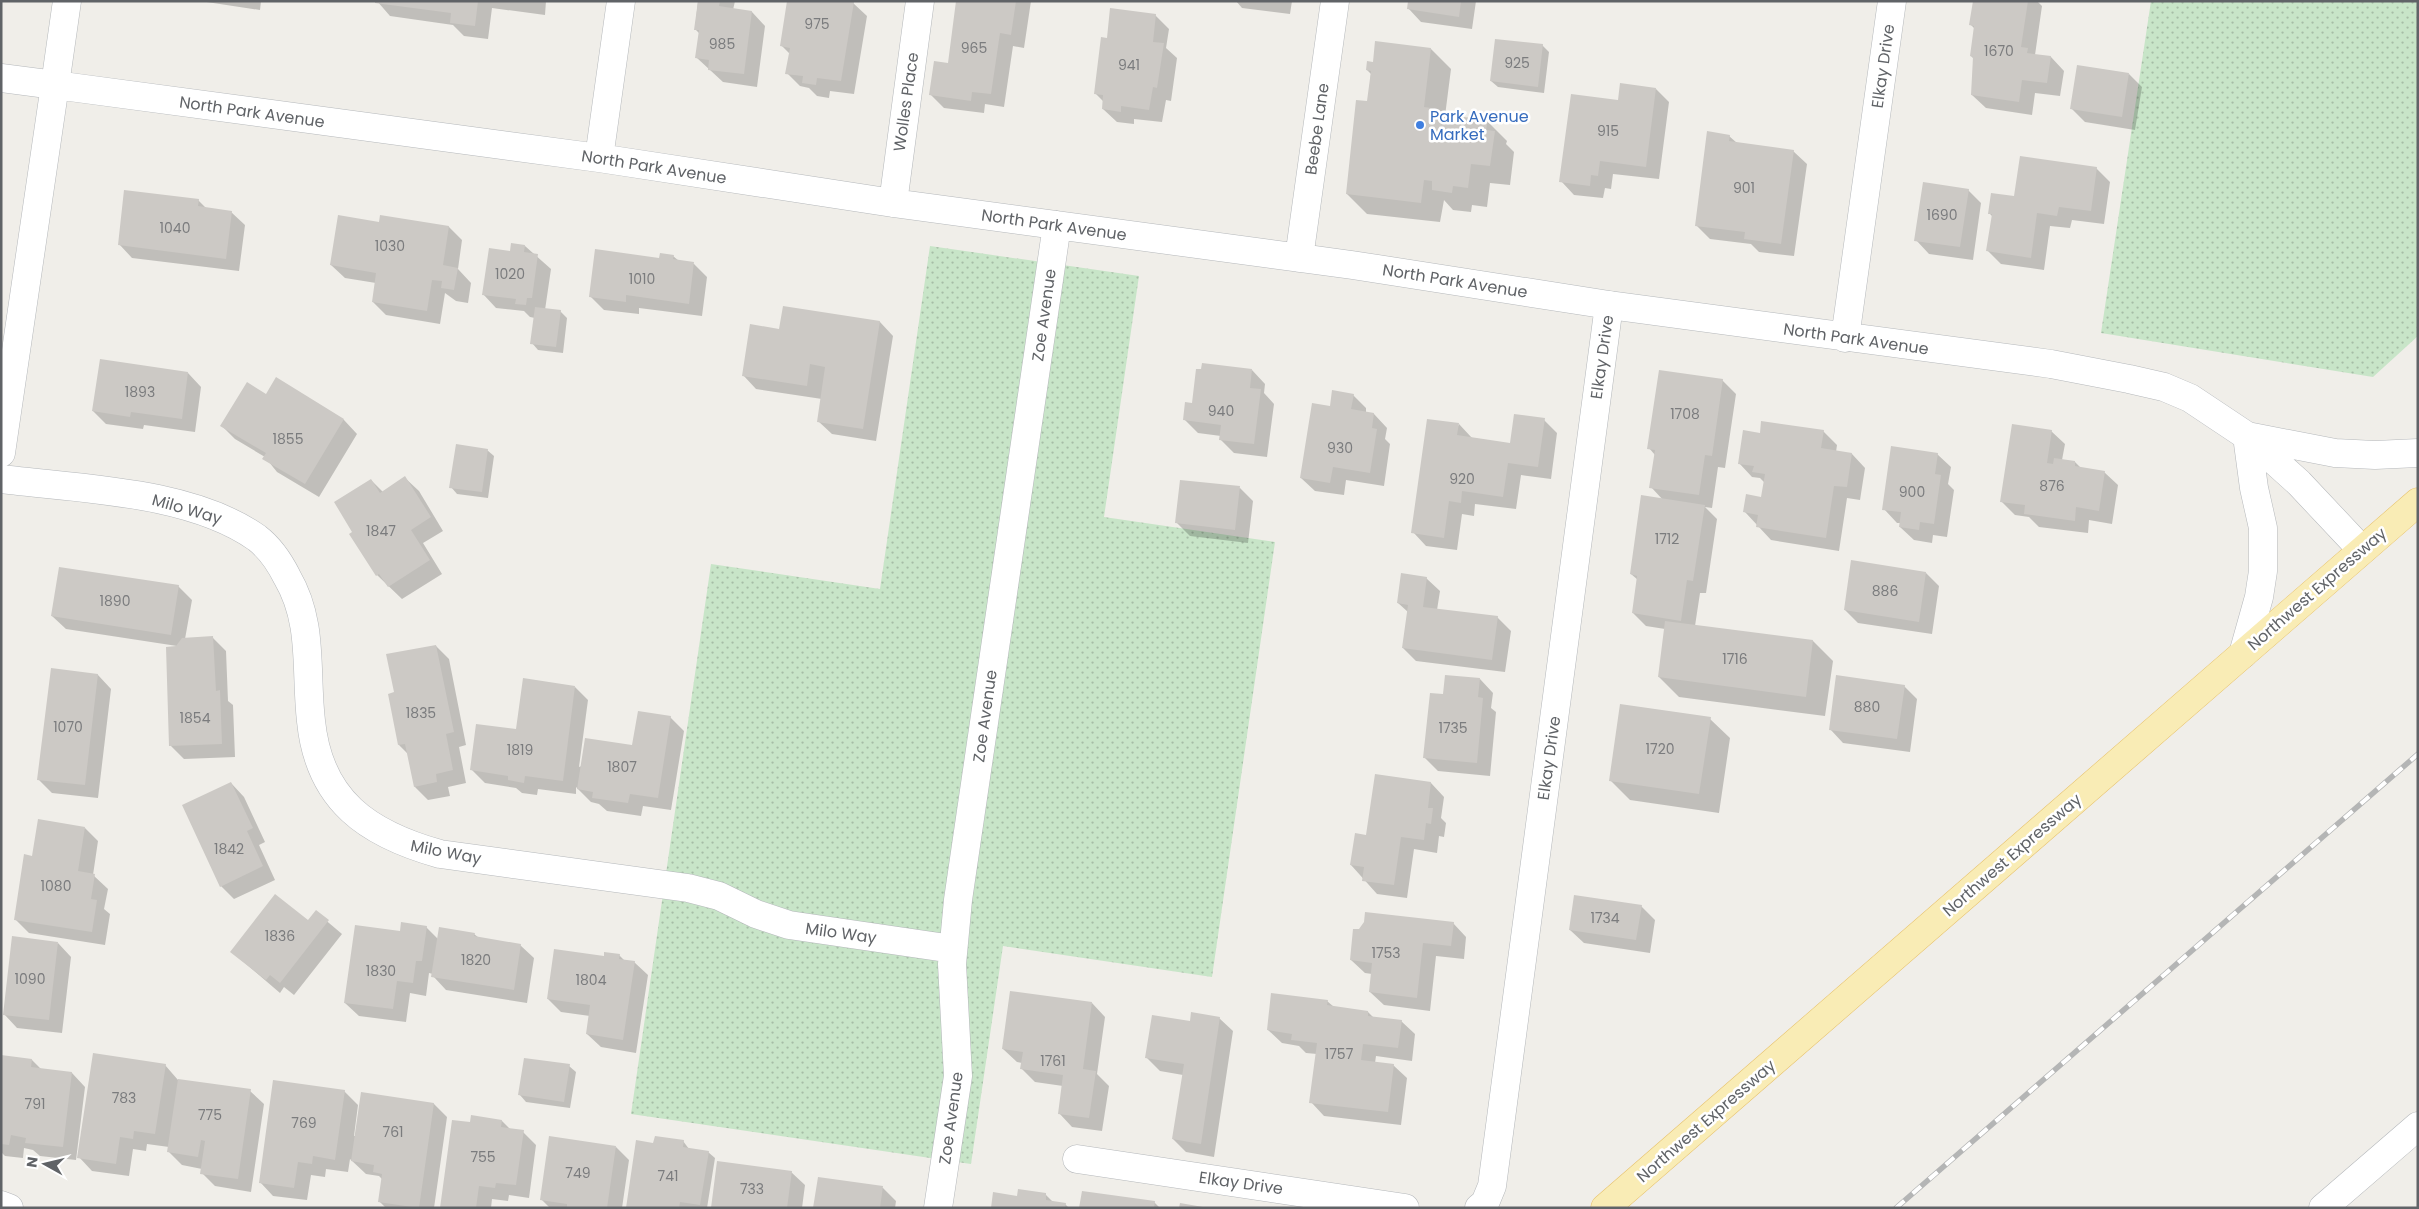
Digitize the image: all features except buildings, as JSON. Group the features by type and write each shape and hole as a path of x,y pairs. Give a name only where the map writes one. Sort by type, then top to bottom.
{"main road":[{"name":"Northwest Expressway","path":"1605,1208 2418,502"}],"street":[{"path":"1,453 67,1"},
{"path":"599,158 622,1"},
{"name":"Wolles Place","path":"892,203 920,1"},
{"name":"Beebe Lane","path":"1300,258 1335,1"},
{"name":"Elkay Drive","path":"1844,338 1892,1"},
{"name":"North Park Avenue","path":"1,78 599,158 892,203 1300,258 1609,305 1844,338 2051,364 2164,387 2190,398 2247,436 2299,483 2362,550"},
{"name":"Zoe Avenue","path":"938,1208 958,1076 952,964 959,890 1057,225"},
{"name":"Elkay Drive","path":"1479,1208 1485,1203 1492,1186 1609,305"},
{"path":"2242,654 2259,597 2263,571 2263,528 2254,488 2247,436 2335,453 2376,455 2418,453"},
{"name":"Milo Way","path":"1,479 173,502 228,521 259,539 279,562 298,594 305,624 310,667 310,720 316,754 330,784 350,809 374,829 406,844 440,854 688,888 719,896 756,914 788,925 954,950"},
{"path":"2324,1208 2418,1126"},
{"name":"Elkay Drive","path":"1077,1159 1405,1208"},
{"path":"1,1205 9,1208"}],"green space":[{"path":"2151,1 2418,1 2418,336 2373,377 2101,333"},
{"path":"930,246 1139,276 1104,517 1275,542 1212,977 1003,946 971,1164 631,1114 711,564 880,589"}],"railway":[{"path":"1896,1208 2418,754"}],"place":[{"name":"Park Avenue Market","path":"1420,125"}]}
